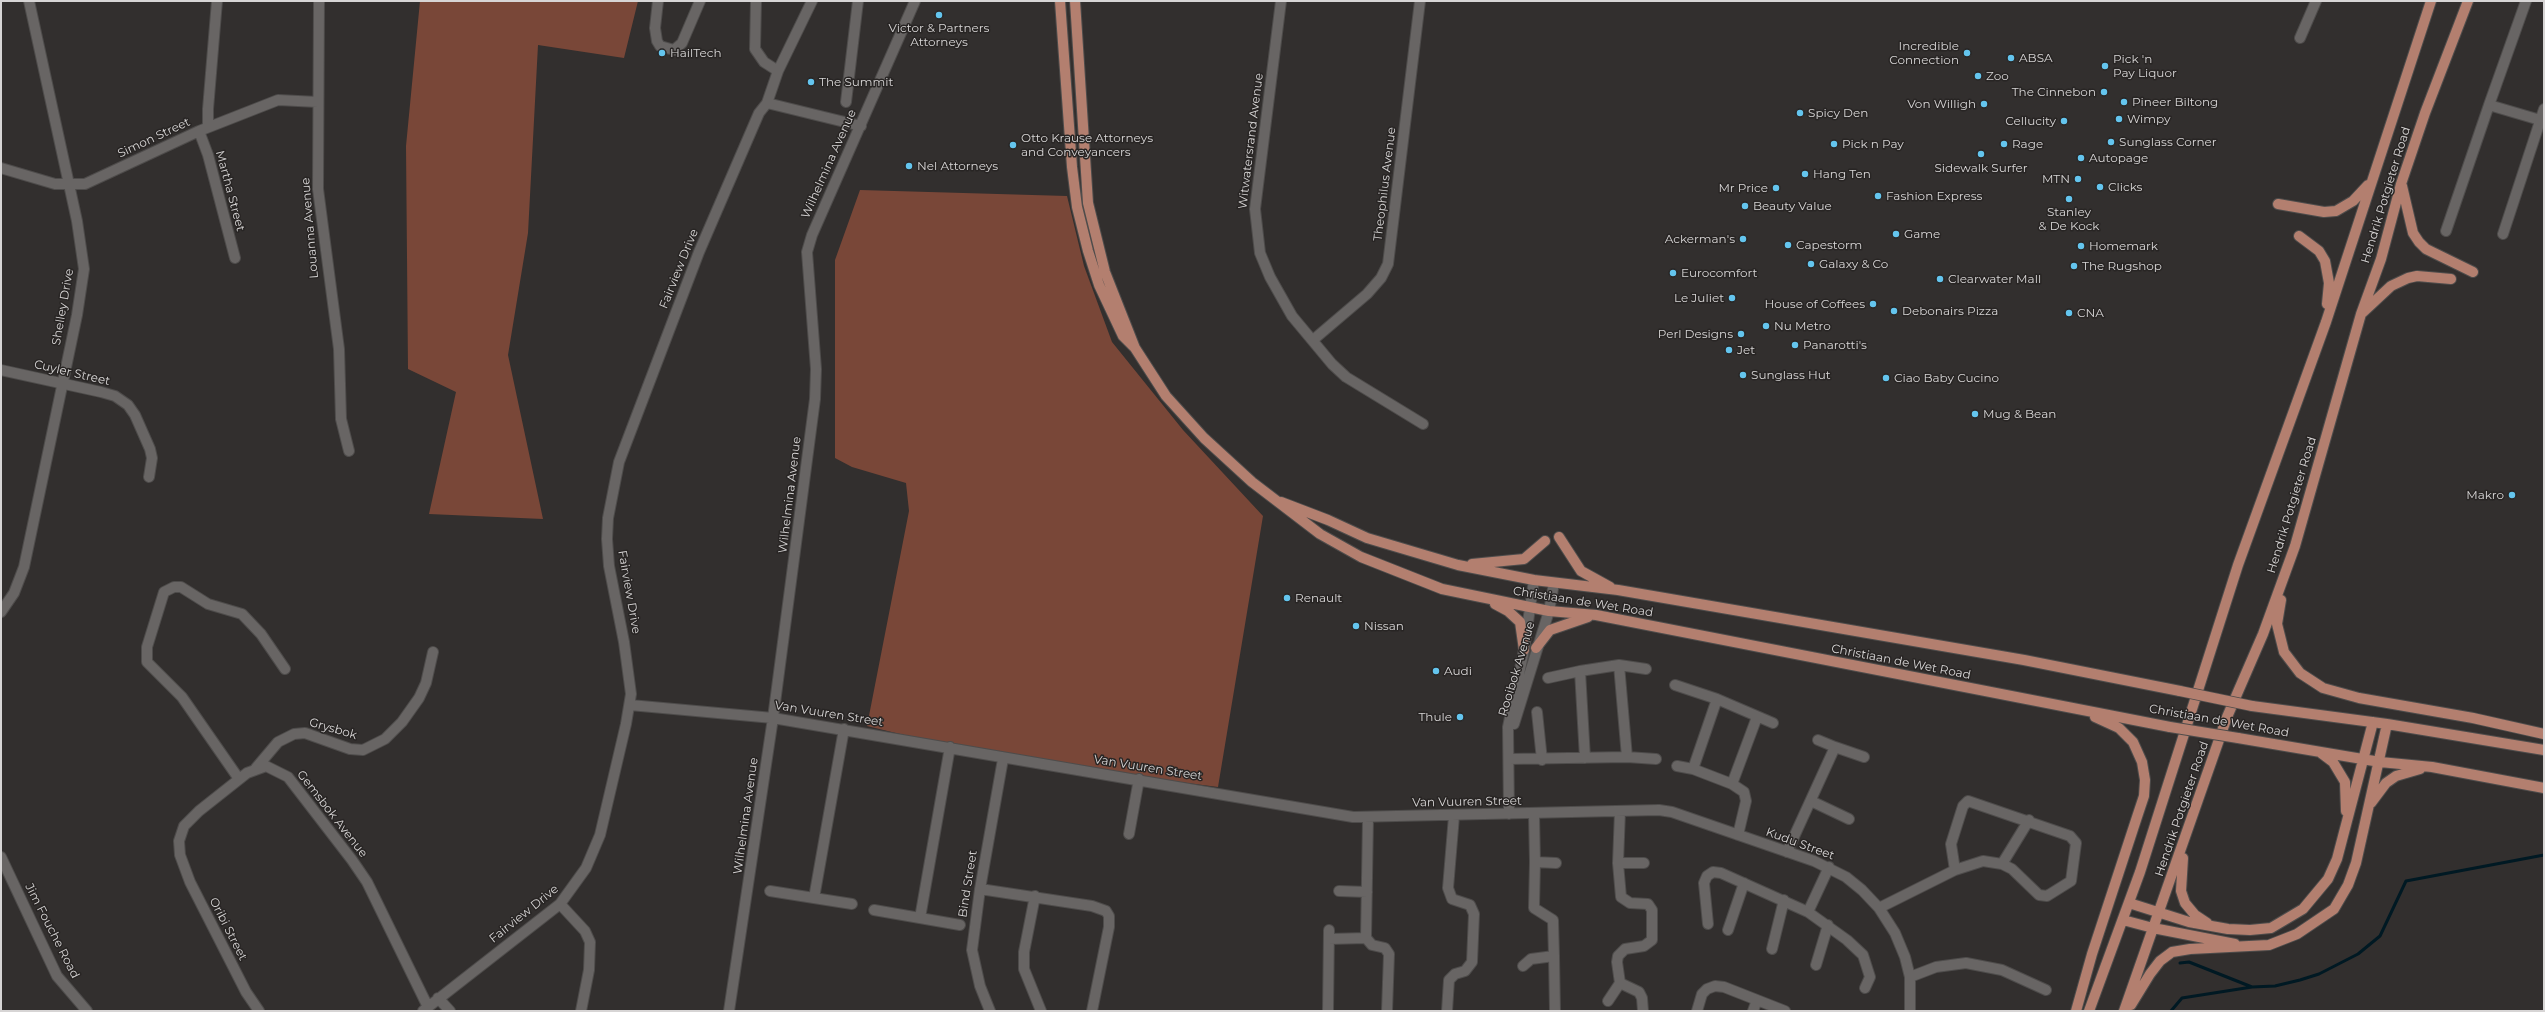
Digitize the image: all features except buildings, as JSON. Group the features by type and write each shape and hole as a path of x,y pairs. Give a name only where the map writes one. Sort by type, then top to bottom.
{"main road":[{"name":"Christiaan de Wet Road","path":"1060,1 1072,167 1077,207 1088,251 1106,302 1123,336 1136,348"},
{"name":"Christiaan de Wet Road","path":"1075,1 1088,203 1105,272 1136,348 1157,384 1190,423 1222,455 1308,526 1362,557 1442,589 1531,608 1596,615 2170,727 2380,762 2432,767 2544,788"},
{"name":"Hendrik Potgieter Road","path":"2089,1011 2123,920 2238,565 2326,322 2432,1"},
{"name":"Hendrik Potgieter Road","path":"2126,1011 2158,912 2227,717 2263,634 2295,546 2361,314 2381,259 2401,184 2425,113 2468,1"},
{"path":"2278,204 2324,212 2336,211 2353,201 2372,179"},
{"path":"2401,184 2413,233 2419,242 2426,249 2473,272"},
{"path":"2299,236 2318,251 2325,261 2329,283 2326,322"},
{"path":"2361,314 2391,286 2408,278 2416,276 2451,279"},
{"name":"Christiaan de Wet Road","path":"1276,500 1322,517 1367,538 1458,565 1534,580 1618,590 2016,659 2252,706 2387,724 2544,750"},
{"path":"1559,537 1581,571 1618,590"},
{"path":"1458,565 1516,561 1529,556 1545,541"},
{"path":"2295,546 2279,606 2277,624 2284,652 2291,663 2310,681 2323,688 2359,698 2473,718 2544,734"},
{"path":"1486,599 1516,617 1522,631 1524,650"},
{"path":"1536,648 1545,634 1557,627 1596,615"},
{"path":"2042,702 2059,709 2092,716 2119,728 2126,734 2138,750 2145,780 2140,810 2094,947 2076,1011"},
{"path":"2128,903 2189,922 2250,930 2271,928 2303,909 2328,879 2337,858 2373,722"},
{"path":"2126,1011 2160,961 2172,952 2190,949 2269,945 2297,934 2334,909 2348,885 2356,863 2368,806 2380,762 2387,724"},
{"path":"2319,752 2333,762 2345,782 2346,827"},
{"path":"2368,806 2386,783 2396,776 2432,767"},
{"path":"2184,841 2181,891 2185,903 2195,915 2209,925"},
{"path":"2123,920 2153,928 2188,933 2247,946"}],"street":[{"name":"Shelley Drive","path":"1,612 14,593 24,567 84,269 83,255 29,1"},
{"name":"Martha Street","path":"217,1 208,109 204,129 235,258"},
{"name":"Louanna Avenue","path":"319,1 318,189 339,348 341,419 349,451"},
{"path":"658,1 655,28 657,41 660,46 674,50 682,43 700,1"},
{"path":"756,1 755,49 764,62 778,71"},
{"name":"Fairview Drive","path":"426,1009 438,998 560,904 586,868 600,834 630,706 626,658 610,572 607,539 608,518 619,462 702,245 759,113 767,103 778,71 812,1"},
{"path":"846,102 858,1"},
{"name":"Wilhelmina Avenue","path":"729,1011 773,718 815,400 816,369 807,252 812,235 915,1"},
{"name":"Witwatersrand Avenue","path":"1281,1 1255,208 1260,253 1270,277 1292,316 1332,364 1346,377 1423,424"},
{"name":"Theophilus Avenue","path":"1313,340 1367,294 1381,278 1388,264 1420,1"},
{"path":"2300,38 2316,1"},
{"path":"2446,231 2526,1"},
{"name":"Simon Street","path":"1,168 42,181 68,185 85,184 204,129 278,100 318,102"},
{"path":"767,103 860,126"},
{"path":"2489,105 2542,119"},
{"path":"2503,234 2542,119 2544,109"},
{"name":"Cuyler Street","path":"1,370 115,396 128,405 136,415 150,449 152,458 149,477"},
{"name":"Rooibok Avenue","path":"1509,814 1510,712 1524,650 1534,580"},
{"name":"Rooibok Avenue","path":"1509,734 1548,611 1554,583"},
{"path":"256,768 239,779 182,697 148,662 147,647 164,592 174,586 181,587 208,604 242,614 261,634 285,669"},
{"name":"Grysbok","path":"256,768 278,742 294,734 305,733 350,749 362,750 385,739 402,722 419,698 426,683 433,652"},
{"path":"1619,665 1626,757"},
{"path":"1548,678 1619,665 1646,669"},
{"path":"1580,671 1585,758"},
{"path":"1675,685 1717,699 1773,723"},
{"path":"1693,769 1717,699"},
{"name":"Van Vuuren Street","path":"630,706 773,718 950,746 1003,759 1139,779 1368,818 1665,811"},
{"path":"1537,712 1542,760"},
{"path":"1732,784 1757,717"},
{"path":"814,898 844,729"},
{"path":"1818,740 1864,757"},
{"path":"920,918 950,746"},
{"path":"1787,852 1835,747"},
{"path":"1509,759 1542,760 1626,757 1656,759"},
{"name":"Bind Street","path":"990,1011 973,963 972,950 980,889 1003,759"},
{"name":"Gemsbok Avenue","path":"256,768 266,766 288,777 352,860 367,882 426,1009"},
{"path":"1676,766 1693,769 1732,784 1744,792 1746,801 1738,835"},
{"name":"Oribi Street","path":"239,779 184,826 180,833 180,855 190,882 232,965 259,1011"},
{"path":"1130,834 1139,779"},
{"path":"1879,908 1955,870 1983,861 2002,864 2012,869 2041,897 2047,896 2065,887 2071,880 2077,848 2074,839 2029,820 1972,801 1964,803 1951,844 1955,870"},
{"path":"1811,802 1849,819"},
{"name":"Kudu Street","path":"1665,811 1829,867 1862,890 1879,908 1895,933 1910,977 1910,1011"},
{"path":"1608,1001 1620,983 1617,962 1621,951 1649,944 1653,934 1651,907 1643,903 1630,903 1621,897 1618,863 1620,812"},
{"path":"1534,814 1534,908 1553,920 1555,1011"},
{"path":"1447,1011 1448,980 1455,974 1465,971 1472,962 1474,914 1470,905 1452,899 1448,888 1454,816"},
{"path":"1368,818 1366,938 1370,944 1382,946 1389,954 1387,1011"},
{"path":"2002,864 2029,820"},
{"name":"Jim Fouche Road","path":"1,857 57,976 87,1011"},
{"path":"1535,862 1556,863"},
{"path":"1618,863 1644,863"},
{"path":"1808,912 1829,867"},
{"path":"1708,924 1704,883 1707,876 1717,872 1784,900 1808,912 1828,925 1862,955 1870,977 1865,988"},
{"path":"1728,930 1744,883"},
{"path":"980,889 1035,896 1099,907 1109,916 1109,927 1092,1011"},
{"path":"770,891 852,904"},
{"path":"1339,891 1367,892"},
{"path":"1035,896 1024,952 1024,969 1041,1011"},
{"path":"1772,949 1784,900"},
{"path":"560,904 584,931 590,942 589,970 581,1011"},
{"path":"874,910 960,925"},
{"path":"1816,965 1828,925"},
{"path":"1328,1011 1329,934 1366,938"},
{"path":"1524,966 1530,959 1554,956"},
{"path":"1910,977 1949,964 1973,963 2002,970 2046,990"},
{"path":"1620,983 1639,992 1642,998 1643,1011"},
{"path":"1696,1011 1702,994 1707,989 1715,986 1724,987 1785,1011"},
{"path":"438,998 450,1011"},
{"path":"1754,1011 1757,1000"}],"shaded area":[{"path":"420,1 638,1 624,58 538,45 528,233 508,355 543,519 429,514 456,392 408,369 406,146"},
{"path":"860,190 1067,196 1084,266 1112,342 1183,430 1263,516 1218,787 1003,759 867,726 909,511 906,483 852,467 835,458 835,260"}],"waterway":[{"path":"2180,963 2189,962 2252,987 2275,986 2300,980 2319,974 2358,954 2380,936 2406,881 2544,855"},
{"path":"2171,1011 2182,998 2252,987"}],"place":[{"name":"Victor & Partners Attorneys","path":"939,15"},
{"name":"HailTech","path":"662,53"},
{"name":"Incredible Connection","path":"1967,53"},
{"name":"ABSA","path":"2011,58"},
{"name":"Pick 'n Pay Liquor","path":"2105,66"},
{"name":"Zoo","path":"1978,76"},
{"name":"The Summit","path":"811,82"},
{"name":"The Cinnebon","path":"2104,92"},
{"name":"Pineer Biltong","path":"2124,102"},
{"name":"Von Willigh","path":"1984,104"},
{"name":"Spicy Den","path":"1800,113"},
{"name":"Wimpy","path":"2119,119"},
{"name":"Cellucity","path":"2064,121"},
{"name":"Sunglass Corner","path":"2111,142"},
{"name":"Pick n Pay","path":"1834,144"},
{"name":"Rage","path":"2004,144"},
{"name":"Otto Krause Attorneys and Conveyancers","path":"1013,145"},
{"name":"Sidewalk Surfer","path":"1981,154"},
{"name":"Autopage","path":"2081,158"},
{"name":"Nel Attorneys","path":"909,166"},
{"name":"Hang Ten","path":"1805,174"},
{"name":"MTN","path":"2078,179"},
{"name":"Clicks","path":"2100,187"},
{"name":"Mr Price","path":"1776,188"},
{"name":"Fashion Express","path":"1878,196"},
{"name":"Stanley & De Kock","path":"2069,199"},
{"name":"Beauty Value","path":"1745,206"},
{"name":"Game","path":"1896,234"},
{"name":"Ackerman's","path":"1743,239"},
{"name":"Capestorm","path":"1788,245"},
{"name":"Homemark","path":"2081,246"},
{"name":"Galaxy & Co","path":"1811,264"},
{"name":"The Rugshop","path":"2074,266"},
{"name":"Eurocomfort","path":"1673,273"},
{"name":"Clearwater Mall","path":"1940,279"},
{"name":"Le Juliet","path":"1732,298"},
{"name":"House of Coffees","path":"1873,304"},
{"name":"Debonairs Pizza","path":"1894,311"},
{"name":"CNA","path":"2069,313"},
{"name":"Nu Metro","path":"1766,326"},
{"name":"Perl Designs","path":"1741,334"},
{"name":"Panarotti's","path":"1795,345"},
{"name":"Jet","path":"1729,350"},
{"name":"Sunglass Hut","path":"1743,375"},
{"name":"Ciao Baby Cucino","path":"1886,378"},
{"name":"Mug & Bean","path":"1975,414"},
{"name":"Makro","path":"2512,495"},
{"name":"Renault","path":"1287,598"},
{"name":"Nissan","path":"1356,626"},
{"name":"Audi","path":"1436,671"},
{"name":"Thule","path":"1460,717"}]}
